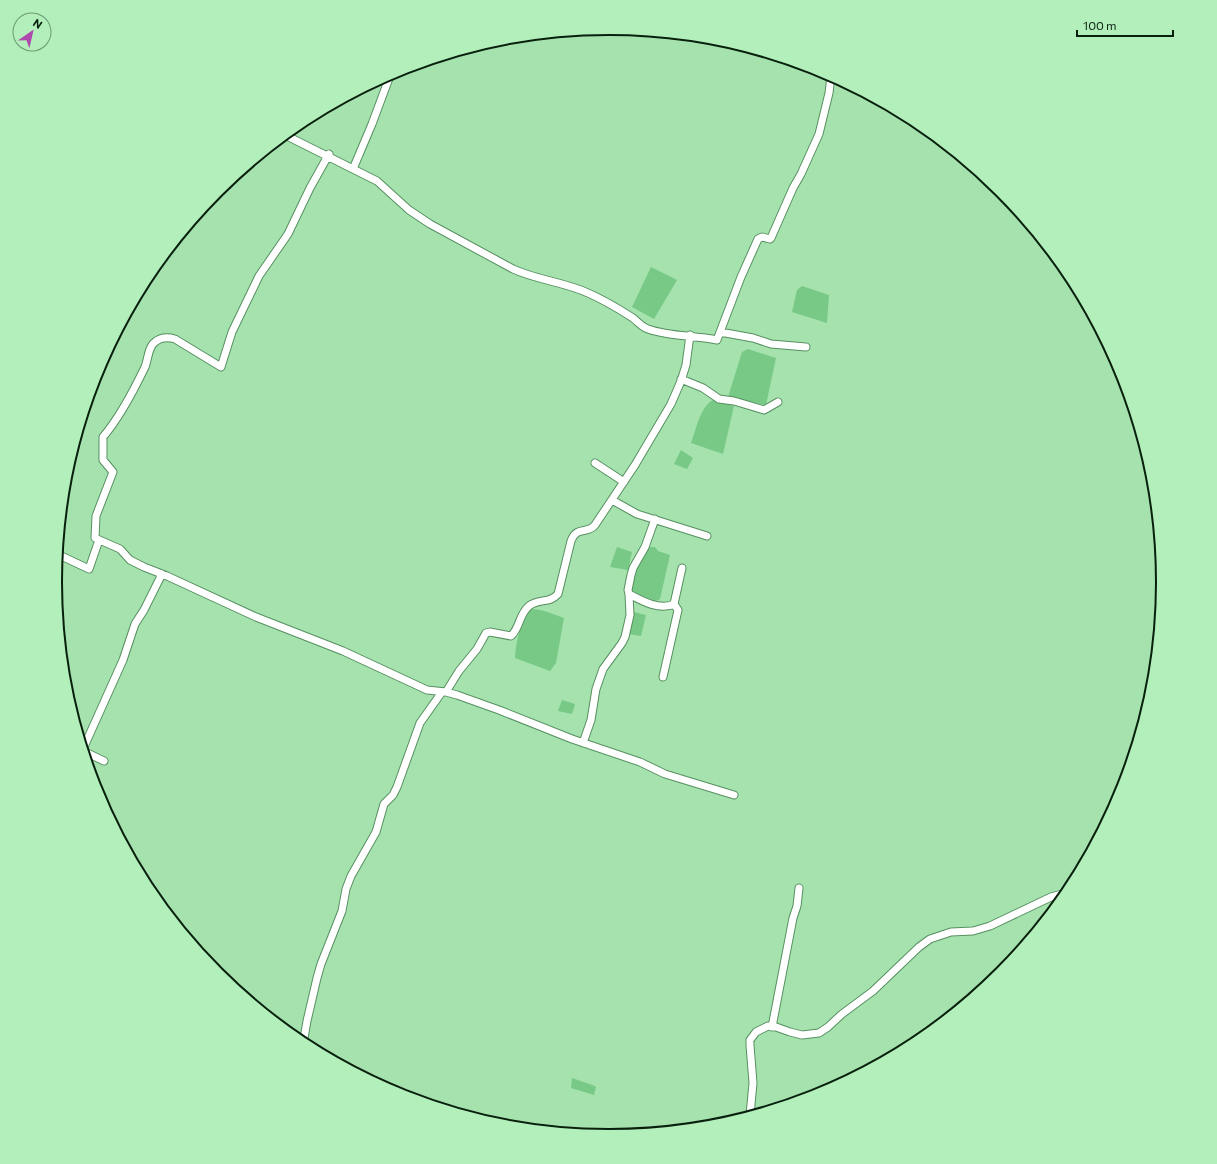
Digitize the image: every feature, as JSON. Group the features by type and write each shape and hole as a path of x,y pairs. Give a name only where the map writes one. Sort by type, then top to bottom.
{"street":[{"path":"353,169 389,82"},
{"path":"290,138 377,181 409,210 430,224 527,276 566,285 589,294 614,306 648,329 667,334 690,335 717,340 740,278 758,239 762,237 771,238 793,188 816,142 829,93 830,82"},
{"path":"328,156 310,188 288,234 259,276 232,332 221,367 175,339 168,337 158,339 153,343 146,365 130,396 112,427 103,437 103,460 113,472 96,516 95,538 120,549 130,560 256,617 343,651 427,690 444,692 499,710 551,732 640,762 665,774 734,795"},
{"path":"720,332 753,338 771,344 806,347"},
{"path":"304,1036 317,978 342,911 346,889 376,832 384,804 393,795 397,787 420,723 479,645 486,633 490,632 511,636 523,612 529,606 535,602 554,599 558,594 571,540 574,534 578,531 592,528 624,482 671,404 686,365 690,335"},
{"path":"681,379 703,388 719,399 734,401 764,410 778,402"},
{"path":"595,464 624,482"},
{"path":"612,500 625,508 707,536"},
{"path":"583,743 590,720 596,689 603,669 622,644 625,637 630,615 628,590 633,568 645,547 655,519"},
{"path":"63,557 89,569 99,540"},
{"path":"663,677 678,610 674,604 682,568"},
{"path":"86,743 123,660 135,624 144,610 162,574"},
{"path":"629,594 648,603 668,607 674,604"},
{"path":"90,753 104,761"},
{"path":"772,1027 793,918 797,906 799,888"},
{"path":"750,1110 753,1083 750,1040 761,1028 772,1027 802,1035 819,1033 873,991 919,947 930,939 951,932 973,931 990,926 1056,896"}],"shaded area":[{"path":"651,267 677,280 654,319 632,307"},
{"path":"802,286 829,295 827,323 792,312 797,290"},
{"path":"748,349 776,358 766,405 728,397 742,352"},
{"path":"713,400 734,406 723,454 691,443 702,413"},
{"path":"681,450 693,458 687,469 674,464"},
{"path":"617,547 632,552 628,570 610,567"},
{"path":"646,547 655,547 658,551 670,555 660,599 656,601 645,599 630,592 634,569"},
{"path":"530,609 543,611 564,618 556,663 550,671 515,658 519,632"},
{"path":"634,612 646,615 641,636 627,634"},
{"path":"562,700 575,704 572,714 558,711"},
{"path":"572,1078 595,1086 594,1095 571,1088"}]}
